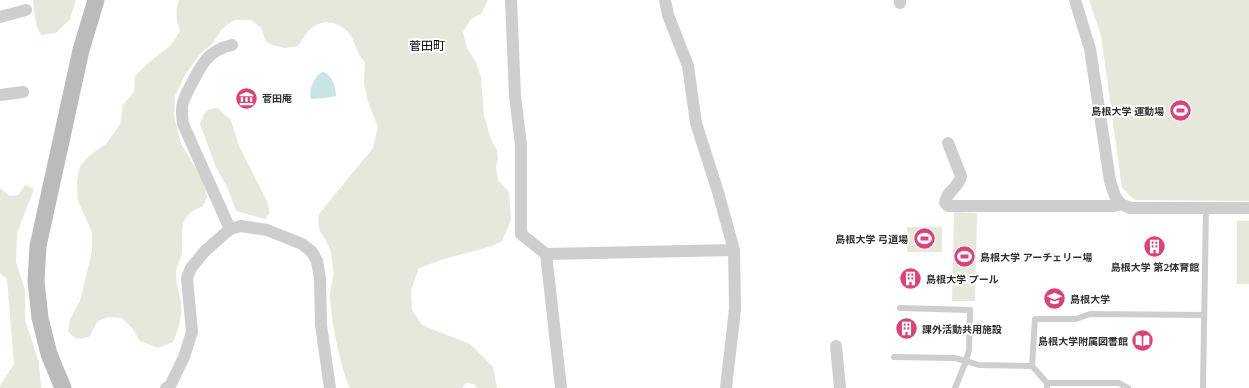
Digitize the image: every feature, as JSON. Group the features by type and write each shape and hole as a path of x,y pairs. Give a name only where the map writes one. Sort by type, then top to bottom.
{"street":[{"path":"63,388 49,354 40,318 36,281 38,246 81,50 96,0"},
{"path":"511,0 516,96 521,145 521,234 546,254 734,250"},
{"path":"665,0 668,15 688,66 696,124 718,192 734,250 735,310 726,388"},
{"path":"1074,0 1090,49 1110,182 1115,196 1120,204 1130,208 1249,208"},
{"path":"0,16 26,10"},
{"path":"230,229 183,124 182,114 183,102 202,65 214,52 222,47 232,45"},
{"path":"0,95 23,92"},
{"path":"948,142 961,176 960,182 946,196 945,203 948,206 1114,206 1120,204"},
{"path":"166,388 170,386 184,357 192,332 187,278 189,273 198,258 230,229 241,226 267,230 302,244 312,252 317,262 320,279 321,325 330,388"},
{"path":"546,254 561,388"},
{"path":"836,346 840,388"}],"lane":[{"path":"1203,388 1206,208"},
{"path":"900,308 970,310 970,350 955,388"},
{"path":"1128,388 1119,383 1047,386 1032,366 1035,319 1076,319 1090,314 1204,315"},
{"path":"894,357 955,358 979,365 1032,366"}],"shaded area":[{"path":"33,0 76,0 70,19 56,33 41,35 36,24"},
{"path":"179,0 488,0 481,14 471,19 463,32 467,48 476,62 481,77 484,116 492,142 497,150 498,159 496,167 498,180 509,192 511,220 502,241 492,246 444,259 419,268 411,290 412,310 422,325 470,344 493,367 497,388 477,388 474,384 466,383 462,388 350,388 343,368 332,318 330,296 333,271 330,249 319,229 318,220 319,214 373,148 378,127 368,102 364,83 365,62 359,54 349,33 340,26 329,22 318,24 313,27 298,46 285,48 272,45 265,40 261,28 251,20 234,20 221,30 213,43 200,54 185,75 175,96 174,116 181,144 202,178 207,197 203,206 189,214 183,224 182,255 176,272 176,282 181,302 181,315 173,342 158,348 139,340 133,329 122,318 109,317 98,321 89,337 77,339 68,332 70,319 80,301 92,251 92,232 78,201 77,181 80,166 89,156 107,143 120,124 123,105 134,92 135,76 147,64 172,44 180,31 176,15"},
{"name":"島根大学 運動場","path":"1089,0 1249,0 1249,201 1135,200 1122,188 1101,35"},
{"path":"218,108 231,120 239,146 267,201 270,213 265,219 236,211 228,189 216,167 200,124 204,114 209,109"},
{"path":"25,185 34,189 17,233 16,262 25,290 25,320 39,363 41,388 0,388 14,364 7,279 0,273 0,188 10,196 18,195"},
{"name":"島根大学 アーチェリー場","path":"954,212 977,213 975,301 952,301"},
{"path":"1237,221 1249,221 1249,284 1237,284"},
{"name":"島根大学 弓道場","path":"907,227 942,227 942,252 907,252"}],"water":[{"name":"菅田庵","path":"323,72 329,76 333,82 336,96 311,99 310,92 312,84 317,76"}],"place":[{"name":"菅田庵","path":"246,98"},
{"name":"島根大学 運動場","path":"1180,111"},
{"name":"島根大学 弓道場","path":"924,239"},
{"name":"島根大学 第2体育館","path":"1155,247"},
{"name":"島根大学 アーチェリー場","path":"964,257"},
{"name":"島根大学 プール","path":"911,279"},
{"name":"島根大学","path":"1054,299"},
{"name":"課外活動共用施設","path":"906,329"},
{"name":"島根大学附属図書館","path":"1143,341"}],"district":[{"name":"菅田町","path":"427,45"}]}
